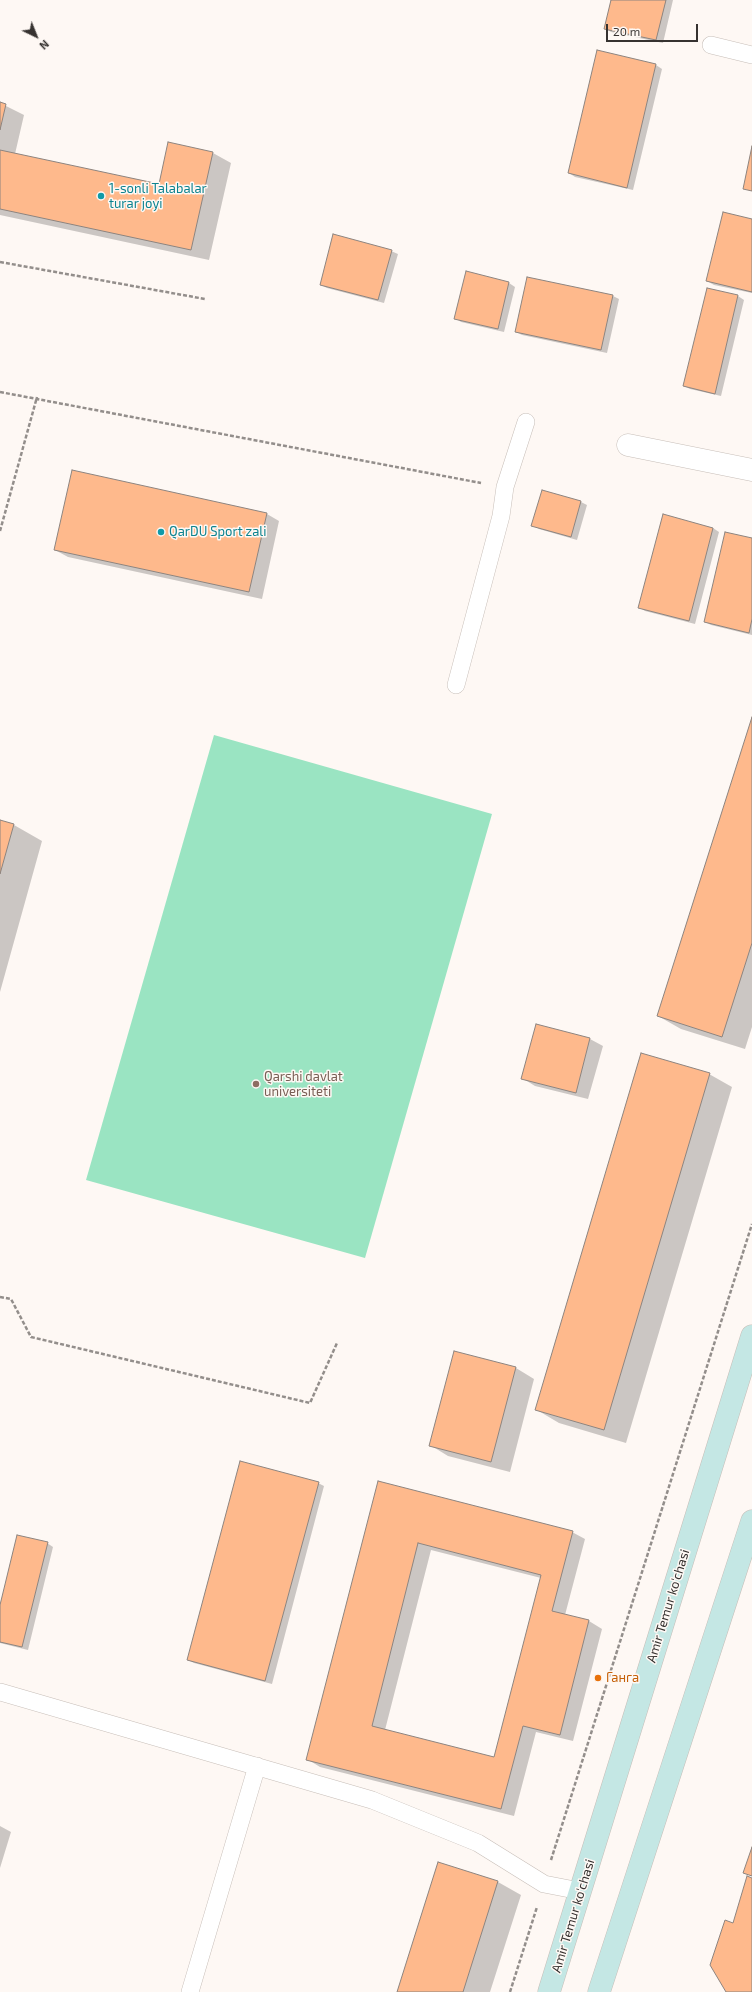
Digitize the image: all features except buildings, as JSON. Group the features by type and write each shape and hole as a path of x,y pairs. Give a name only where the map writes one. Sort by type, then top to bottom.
{"main road":[{"name":"Amir Temur ko'chasi","path":"549,1992 752,1336"},
{"path":"598,1992 752,1521"}],"street":[{"path":"628,445 752,470"}],"lane":[{"path":"711,45 752,55"},
{"path":"456,685 501,516 505,487 526,422"},
{"path":"0,1692 372,1800 478,1843 544,1884 580,1891"},
{"path":"190,1992 257,1766"}],"path":[{"path":"0,262 205,299"},
{"path":"0,392 37,397 505,487"},
{"path":"0,531 37,397"},
{"path":"510,1992 752,1224"},
{"path":"0,1296 11,1299 31,1337 310,1402 337,1343"}],"green space":[{"path":"214,735 492,814 365,1258 86,1180"}],"place":[{"name":"1-sonli Talabalar turar joyi","path":"101,196"},
{"name":"QarDU Sport zali","path":"161,532"},
{"name":"Qarshi davlat universiteti","path":"256,1084"},
{"name":"Ганга","path":"598,1678"}]}
